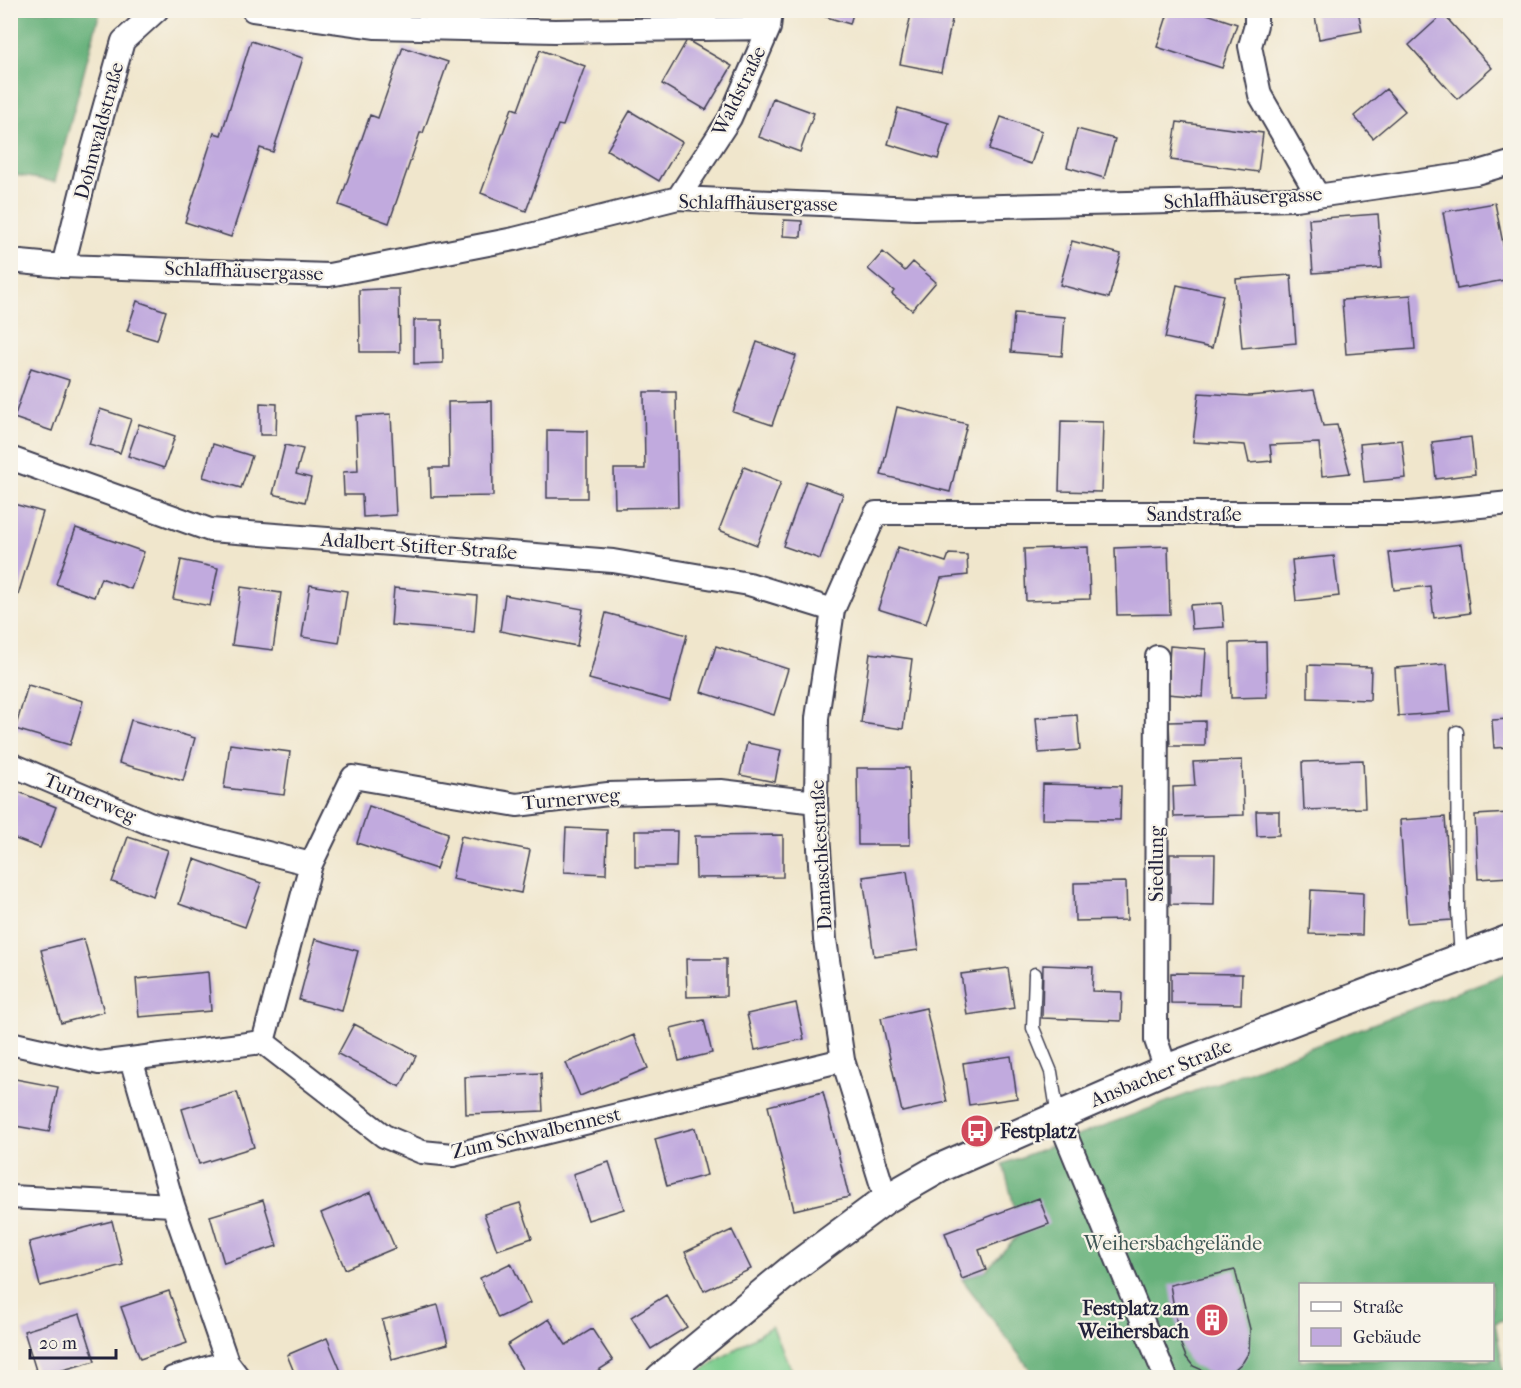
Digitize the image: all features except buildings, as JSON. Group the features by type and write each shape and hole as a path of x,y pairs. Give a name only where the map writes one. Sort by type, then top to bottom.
{"street":[{"name":"Dohnwaldstraße","path":"63,266 123,41 157,10"},
{"path":"253,10 376,27 555,31 770,19"},
{"path":"1256,10 1256,25 1250,46 1260,95 1318,196"},
{"name":"Waldstraße","path":"678,198 730,118 770,19"},
{"name":"Schlaffhäusergasse","path":"10,261 63,266 328,275 514,239 678,198 916,208 1296,199 1476,172 1510,163"},
{"name":"Adalbert-Stifter-Straße","path":"10,458 210,530 613,561 749,584 833,610"},
{"name":"Sandstraße","path":"876,513 1410,513 1510,503"},
{"name":"Damaschkestraße","path":"876,513 833,610 817,717 816,802 825,940 843,1060 886,1199"},
{"name":"Siedlung","path":"1157,657 1156,1040 1166,1069"},
{"name":"Turnerweg","path":"10,764 149,823 310,864"},
{"name":"Turnerweg","path":"263,1042 310,864 353,777 518,805 608,794 721,791 816,802"},
{"name":"Ansbacher Straße","path":"660,1377 792,1268 886,1199 940,1168 1166,1069 1510,939"},
{"path":"10,1043 99,1063 263,1042"},
{"name":"Zum Schwalbennest","path":"263,1042 384,1136 422,1152 453,1155 843,1060"},
{"path":"130,1059 173,1205 233,1370 173,1377"},
{"path":"1058,1116 1166,1377"},
{"path":"10,1197 173,1205"}],"lane":[{"path":"1457,732 1458,912 1461,957"},
{"path":"1035,974 1033,1028 1051,1072 1058,1116"}],"green space":[{"path":"10,11 100,11 55,182 11,174"},
{"name":"Weihersbachgelände","path":"1510,972 1510,1317 1495,1323 1505,1377 1036,1377 962,1279 986,1270 1021,1232 1003,1164"},
{"path":"772,1326 794,1377 691,1377"}],"place":[{"name":"Festplatz","path":"977,1131"},
{"name":"Festplatz am Weihersbach","path":"1212,1320"}]}
